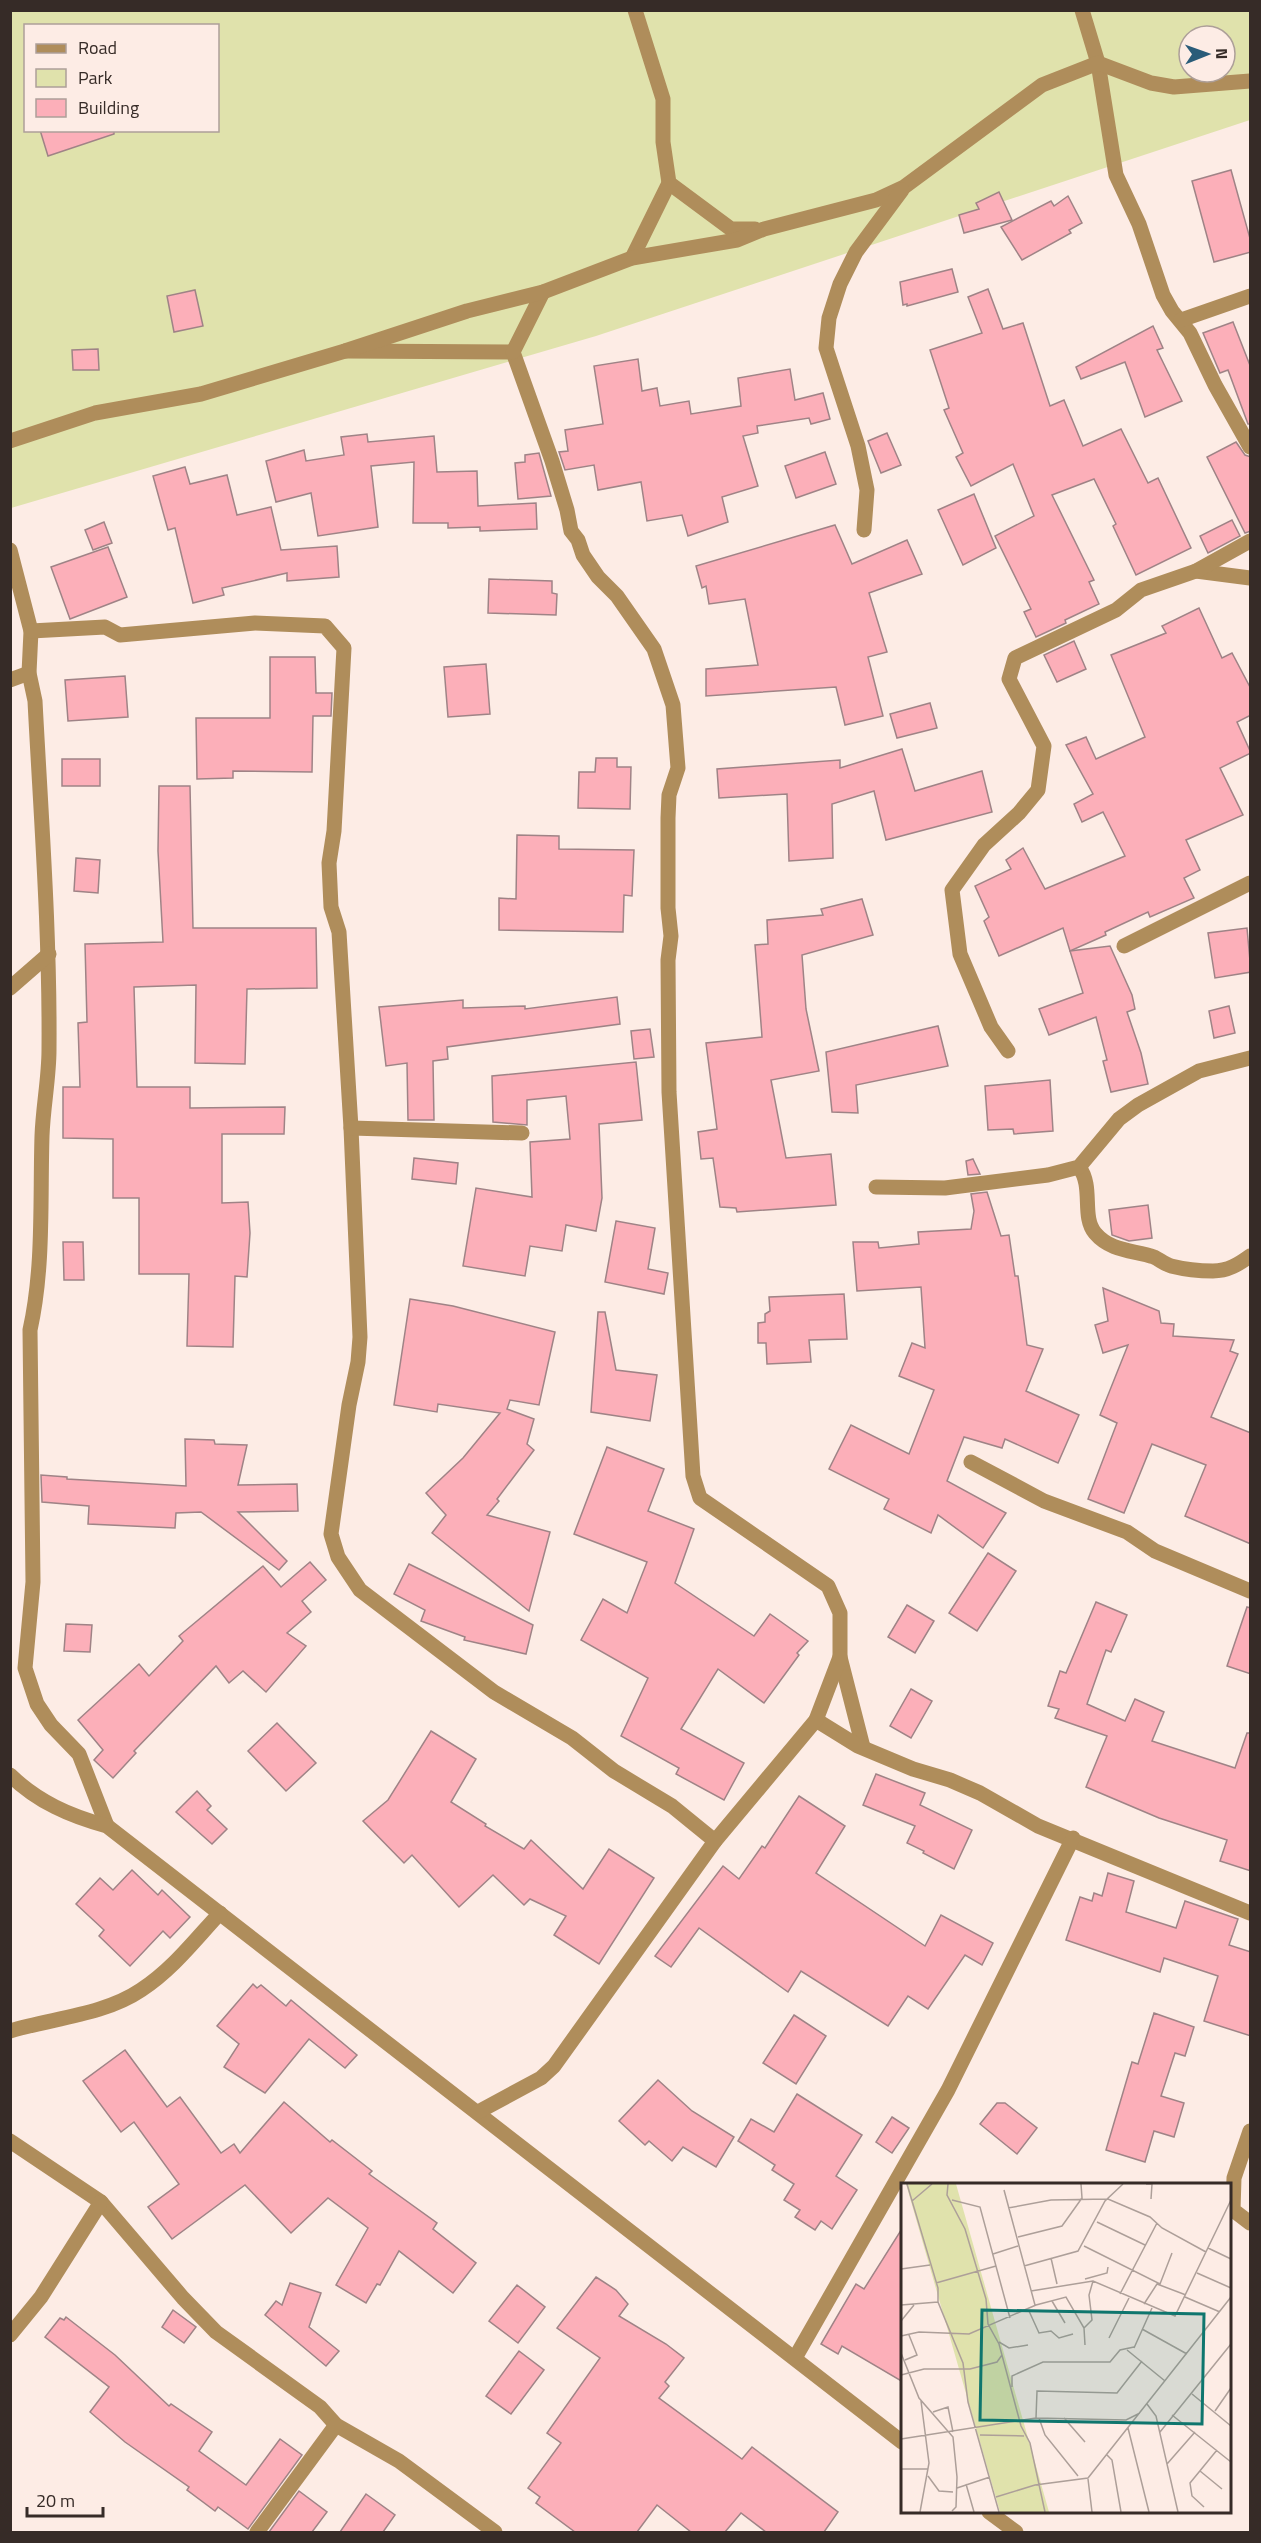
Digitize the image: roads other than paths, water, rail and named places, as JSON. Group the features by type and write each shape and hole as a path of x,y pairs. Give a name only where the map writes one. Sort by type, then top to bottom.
{"street":[{"path":"632,258 669,183 663,142 663,99 635,10"},
{"path":"1082,10 1098,63 1116,175 1139,224 1162,295 1181,320 1251,447"},
{"path":"10,441 95,413 201,394 345,351 467,311 543,292 632,258 736,240 764,229 876,200 904,188 1041,85 1098,63 1151,83 1174,87 1251,81"},
{"path":"669,183 730,229 764,229"},
{"path":"864,530 867,490 858,446 826,348 829,318 840,284 856,252 904,188"},
{"path":"543,292 513,352 552,461 571,531 598,577 617,596 654,649 673,705 678,768 669,795 668,818 668,908 671,936 668,960 669,1092 693,1476 700,1498 828,1586 840,1613 840,1657 863,1747"},
{"path":"1181,320 1251,296"},
{"path":"345,351 513,352"},
{"path":"1008,1051 991,1027 960,954 952,890 984,845 1019,813 1038,790 1044,746 1009,679 1015,658 1116,610 1141,590 1196,571 1251,541"},
{"path":"10,550 31,632 29,673 35,701 49,954 49,1053 43,1112 39,1263 36,1302 30,1330 33,1582 26,1668 37,1704 51,1725 79,1754 107,1826"},
{"path":"1196,571 1251,578"},
{"path":"31,632 105,627 120,634 255,622 325,626 344,648 334,831 329,863 331,907 339,932 351,1128 360,1337 358,1362 332,1516 331,1534 338,1557 360,1590 495,1692 572,1738 614,1771 672,1806 715,1841"},
{"path":"10,680 29,673"},
{"path":"1124,946 1251,882"},
{"path":"10,988 49,954"},
{"path":"876,1187 945,1188 1048,1174 1079,1167 1119,1119 1138,1106 1199,1071 1251,1058"},
{"path":"351,1128 522,1133"},
{"path":"1079,1167 1086,1176 1088,1212 1094,1232 1109,1244 1126,1252 1153,1257 1170,1265 1214,1271 1234,1268 1251,1256"},
{"path":"971,1462 1044,1501 1127,1532 1155,1551 1251,1591"},
{"path":"478,2112 542,2078 554,2066 715,1841 816,1720 840,1657"},
{"path":"816,1720 863,1747 913,1769 950,1780 980,1793 1038,1826 1251,1913"},
{"path":"10,1775 24,1788 60,1811 107,1826 901,2440"},
{"path":"795,2358 948,2090 1072,1838"},
{"path":"10,2031 46,2020 81,2015 141,1991 167,1970 220,1913"},
{"path":"1251,2131 1234,2178 1233,2210 1251,2223"},
{"path":"10,2141 101,2202 183,2298 216,2332 320,2407 336,2425 399,2461 495,2532"},
{"path":"10,2335 41,2296 101,2202"},
{"path":"257,2532 336,2425"},
{"path":"992,2513 1016,2532"}]}
